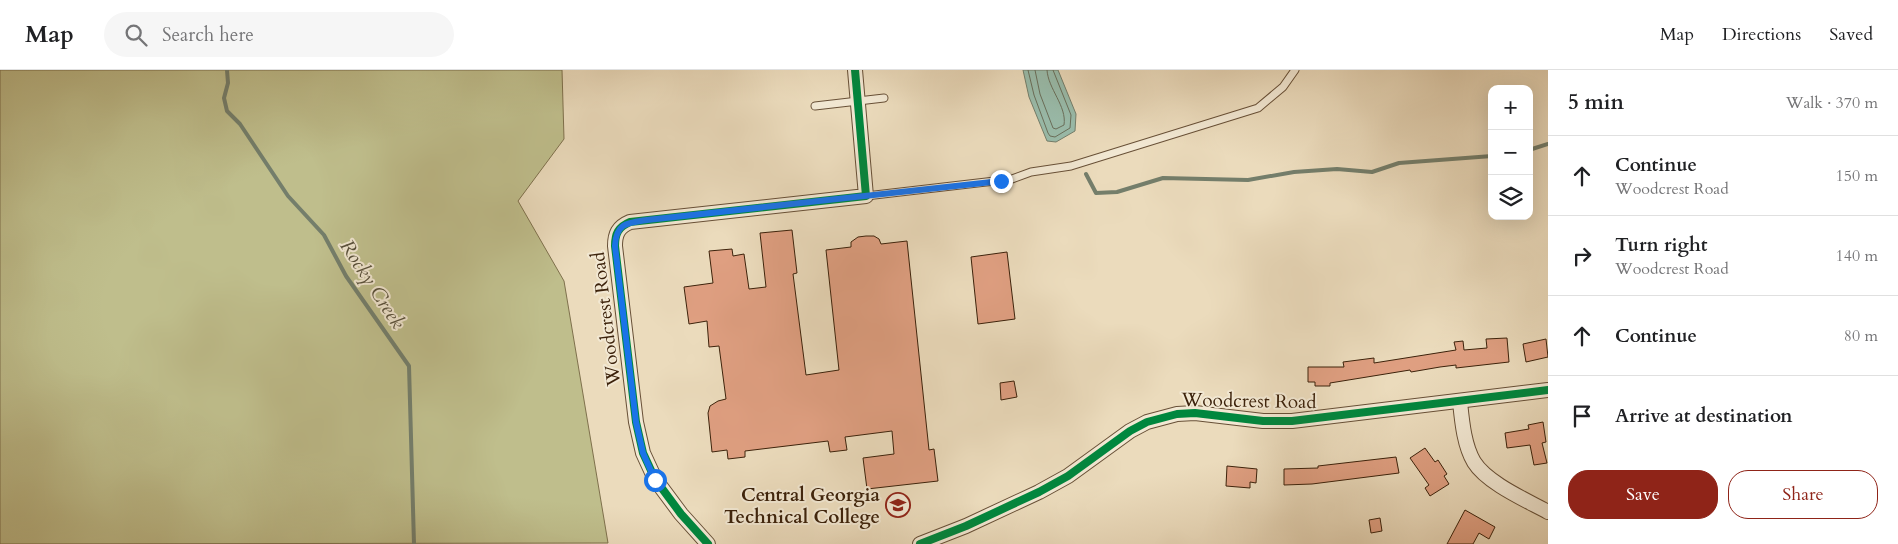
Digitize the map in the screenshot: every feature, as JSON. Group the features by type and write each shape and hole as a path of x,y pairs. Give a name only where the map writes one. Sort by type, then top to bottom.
{"street":[{"path":"856,70 866,196"},
{"name":"Woodcrest Road","path":"708,544 681,514 655,480 643,453 636,422 615,237 623,225 630,222 866,196"},
{"name":"Woodcrest Road","path":"920,544 966,526 1039,492 1068,476 1130,431 1162,417 1195,413 1292,421 1548,390"},
{"path":"1460,402 1470,452 1480,470 1498,484 1548,512"}],"lane":[{"path":"866,196 1012,179 1030,172 1071,166 1258,108 1283,87 1295,70"},
{"path":"815,106 884,98"}],"shaded area":[{"path":"0,70 562,70 564,139 518,201 564,281 608,543 0,544"}],"water":[{"path":"1023,70 1058,70 1076,114 1075,131 1056,142 1047,141 1029,97"}],"building":[{"path":"792,230 797,273 793,274 806,375 839,370 826,250 851,247 851,242 858,237 866,236 874,236 879,239 881,244 907,241 929,450 934,449 938,481 867,489 863,458 894,454 892,431 845,437 847,450 830,452 828,441 745,451 745,457 728,459 727,450 712,452 708,413 710,406 726,399 719,346 709,347 707,321 689,324 684,287 713,283 709,251 732,249 733,256 744,254 749,289 766,287 760,233"},
{"path":"1007,252 1015,319 978,324 971,257"},
{"path":"1507,338 1509,362 1456,368 1456,365 1411,372 1410,370 1330,383 1330,386 1315,386 1315,382 1308,382 1308,367 1344,367 1343,362 1374,358 1374,363 1456,350 1454,342 1463,341 1464,350 1487,348 1486,339"},
{"path":"1546,339 1548,357 1526,362 1523,344"},
{"path":"1014,381 1017,397 1001,400 1000,383"},
{"path":"1543,422 1546,442 1542,443 1547,463 1534,465 1530,445 1507,448 1505,433 1529,429 1528,425"},
{"path":"1425,448 1435,462 1438,460 1447,474 1444,476 1449,484 1430,496 1425,488 1429,485 1410,458"},
{"path":"1396,457 1399,473 1312,484 1284,485 1284,469 1318,468 1318,466"},
{"path":"1227,466 1257,469 1256,483 1250,482 1250,488 1226,486"},
{"path":"1465,510 1495,527 1489,539 1479,533 1473,544 1447,544"},
{"path":"1380,518 1382,531 1371,533 1369,520"}],"waterway":[{"name":"Rocky Creek","path":"227,70 228,83 224,98 227,111 240,124 288,196 324,235 346,276 409,366 414,544"},
{"path":"1533,149 1548,144"},
{"path":"1086,174 1096,193 1117,192 1163,178 1248,180 1294,172 1337,169 1372,172 1399,163 1488,156"}],"cycle path":[{"path":"708,544 681,514 655,479 643,453 636,422 615,246 617,234 623,226 630,222 866,196 855,70"},
{"path":"920,544 966,526 1039,492 1068,476 1130,431 1147,422 1177,414 1195,413 1263,421 1292,421 1548,390"}],"place":[{"name":"Central Georgia Technical College","path":"898,505"}],"route":[{"path":"655,480 648,467 638,438 615,246 615,237 623,225 630,222 647,220 1001,181"}]}
